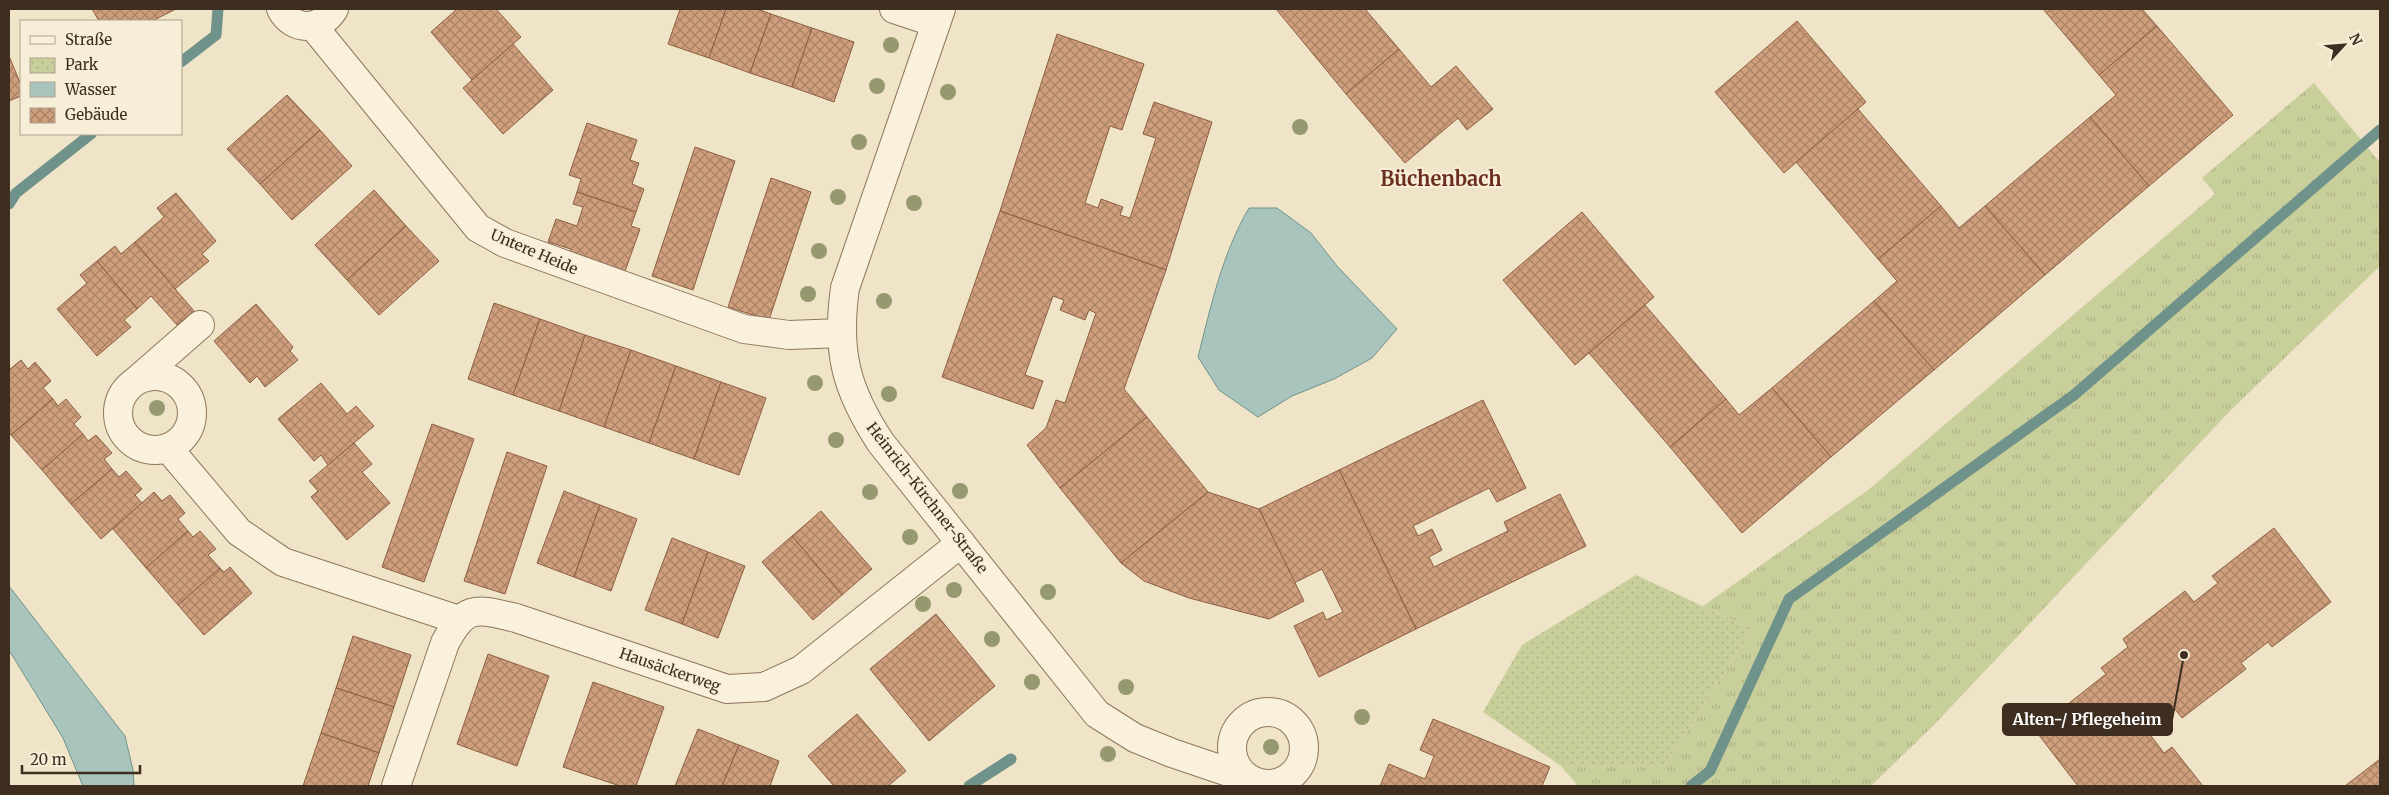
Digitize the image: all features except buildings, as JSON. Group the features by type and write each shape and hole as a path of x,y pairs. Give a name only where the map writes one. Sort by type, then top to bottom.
{"street":[{"name":"Untere Heide","path":"281,9 294,24 303,26 324,17 478,228 505,243 744,329 789,335 842,333"},
{"path":"894,9 939,16"},
{"name":"Heinrich-Kirchner-Straße","path":"939,16 845,288 842,333 846,371 853,396 881,444 1098,714 1135,738 1172,753 1264,783"},
{"path":"137,380 149,376 161,376 173,380 183,388 190,399 192,410 191,422 186,434 168,448 156,451 144,449 124,435 118,423 117,411 120,399 127,388 200,325"},
{"path":"168,448 239,532 283,562 459,620 445,643 396,786"},
{"name":"Hausäckerweg","path":"459,620 474,611 492,612 516,618 727,689 764,687 801,670 961,543"}],"green space":[{"path":"2314,83 2378,160 2380,158 2380,266 2230,411 1933,726 1871,786 1578,786 1561,766 1664,767 1752,629 1703,606 1868,490 2215,194 2202,178"},
{"path":"1636,575 1752,629 1664,767 1561,766 1483,712 1522,645"}],"water":[{"path":"1249,208 1277,208 1311,233 1337,266 1397,329 1372,358 1334,379 1292,396 1258,417 1219,390 1198,357 1224,262"},
{"path":"9,586 125,736 133,770 134,786 83,786 63,738 9,650"}],"waterway":[{"path":"182,61 216,35 218,9"},
{"path":"1691,786 1710,771 1789,599 2074,395 2380,130"},
{"path":"9,204 16,193 90,135"},
{"path":"969,786 1011,759"}],"place":[{"name":"Alten-/ Pflegeheim","path":"2184,655"}],"district":[{"name":"Büchenbach","path":"1441,179"}]}
